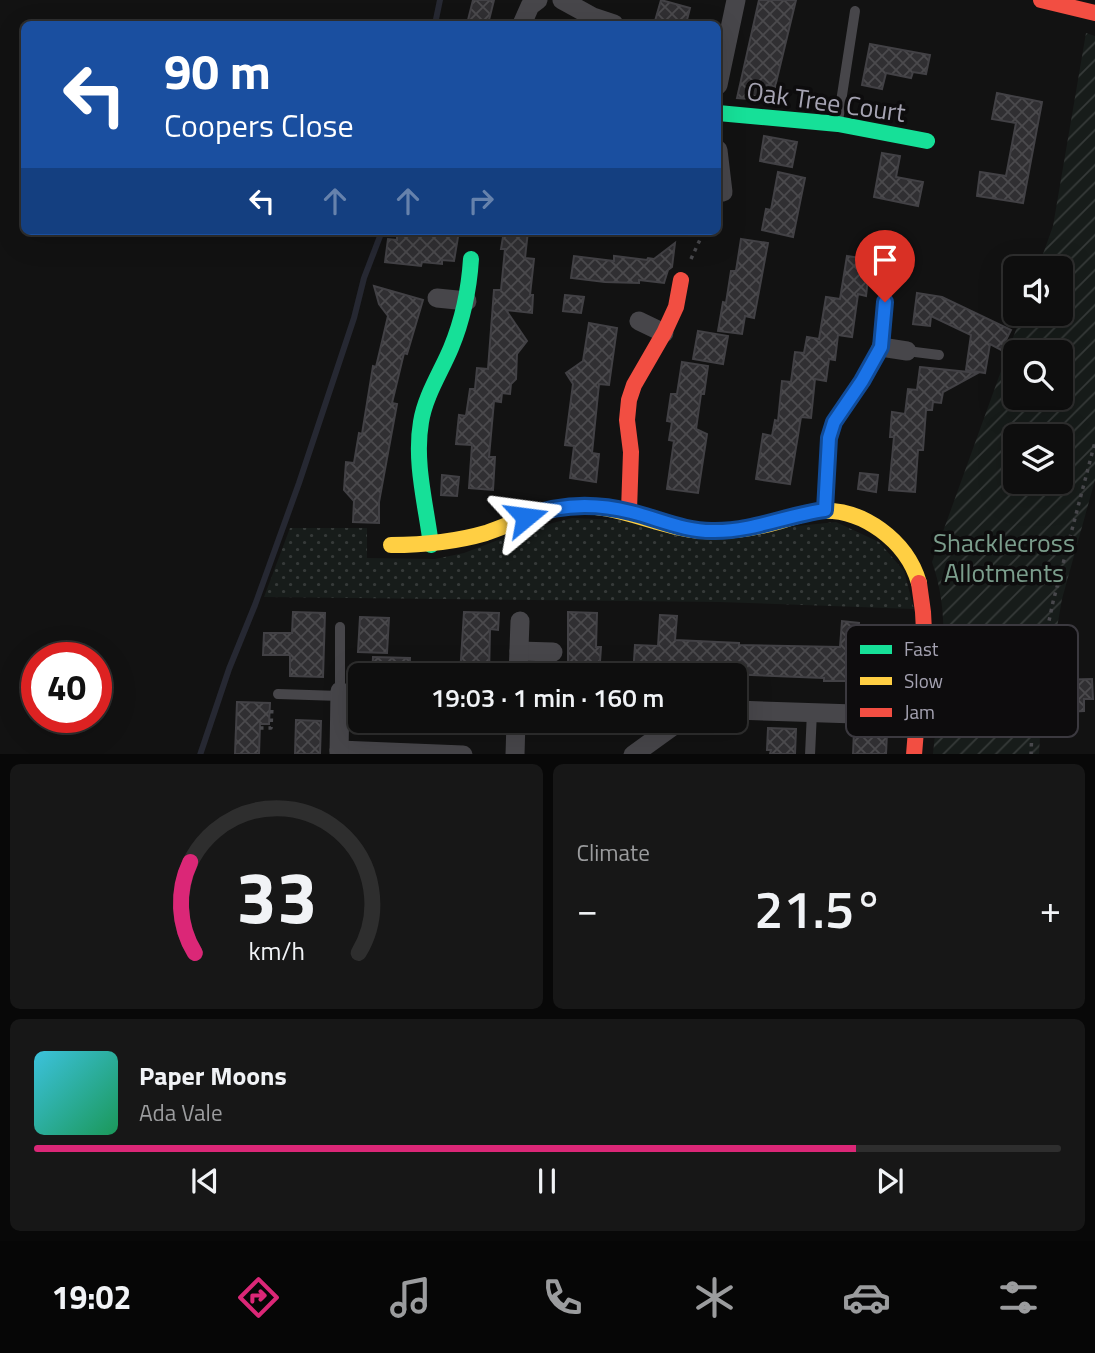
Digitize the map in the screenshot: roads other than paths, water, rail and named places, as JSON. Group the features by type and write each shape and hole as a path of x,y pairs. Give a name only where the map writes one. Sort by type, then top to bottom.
{"street":[{"path":"523,21 530,6 538,0"},
{"path":"562,0 605,21"},
{"path":"721,54 736,0"},
{"path":"1041,0 1095,13"},
{"name":"Oak Tree Court","path":"721,113 838,124 927,141"},
{"path":"721,175 723,192"},
{"path":"431,545 420,425 428,396 457,335 467,301 471,259"},
{"path":"629,511 629,400 634,385 676,307 681,280"},
{"path":"437,298 467,301"},
{"path":"825,510 828,450 834,422 881,347 885,302"},
{"path":"639,321 664,333"},
{"path":"881,347 907,351"},
{"path":"391,545 456,542 489,533 539,512 578,506 629,511 689,529 712,531 756,527 825,510 873,524 901,547 915,569 924,599 925,625"},
{"path":"519,663 520,621"},
{"path":"519,651 552,652"},
{"path":"340,694 339,752 463,754"},
{"path":"747,710 846,713"},
{"path":"515,754 516,733"},
{"path":"636,754 664,733"}],"lane":[{"path":"838,124 855,11"},
{"path":"907,351 939,355"},
{"path":"278,694 340,694 340,627"},
{"path":"810,754 812,712"}],"waterway":[{"path":"436,21 440,0"},
{"path":"200,754 229,669 299,483 354,318 364,278 380,235"}],"park label":[{"name":"Shacklecross Allotments","path":"1004,558"}]}
